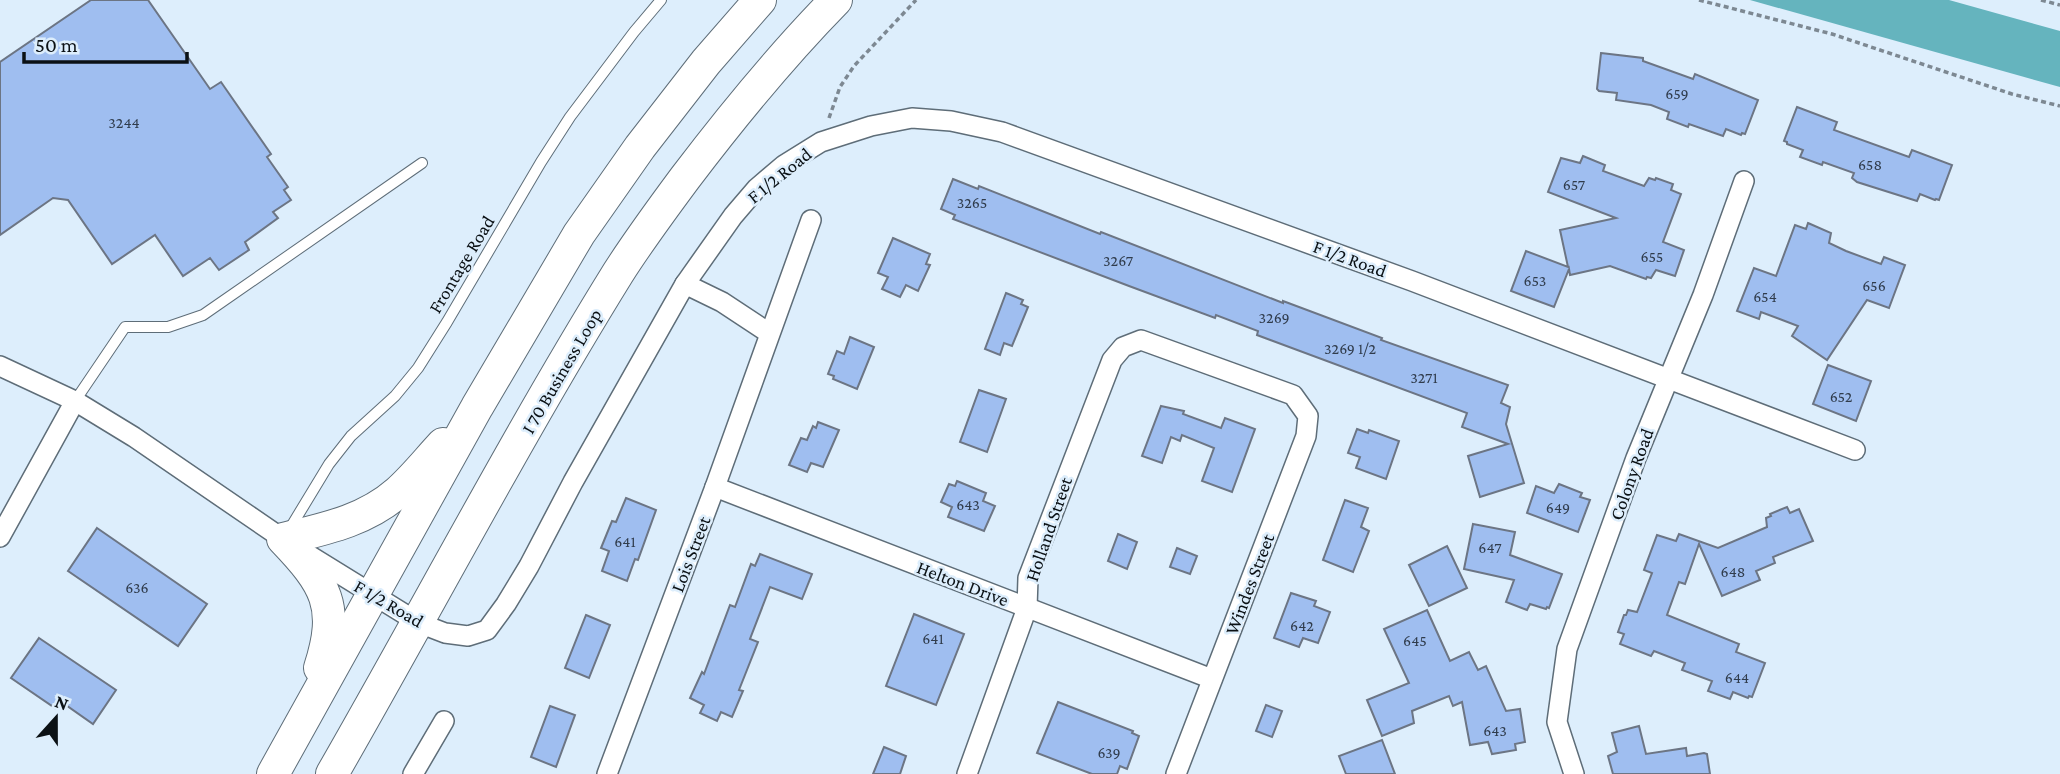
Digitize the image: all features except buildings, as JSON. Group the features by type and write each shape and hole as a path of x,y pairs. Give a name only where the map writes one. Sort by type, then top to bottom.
{"main road":[{"path":"274,772 477,407 587,223 640,147 706,62 760,0"},
{"name":"I 70 Business Loop","path":"332,774 487,498 625,262 722,129 835,0"},
{"path":"283,540 338,526 380,506 399,491 477,407"},
{"path":"274,772 319,671 330,626 330,611 325,593 302,559 283,540"}],"street":[{"name":"F 1/2 Road","path":"0,366 75,401 134,437 283,540 419,623 445,633 468,636 487,630 506,604 685,284 733,215 757,188 784,165 821,142 871,126 912,118 951,121 1002,132 1412,281 1855,450"},
{"name":"Colony Road","path":"1574,774 1557,722 1566,649 1636,458 1703,295 1744,181"},
{"name":"Lois Street","path":"607,774 715,487 811,220"},
{"path":"685,284 722,302 769,333"},
{"name":"Holland Street","path":"967,774 1027,608 1028,578 1112,360 1123,347 1141,340 1293,396"},
{"name":"Windes Street","path":"1176,774 1306,436 1308,416 1293,396"},
{"path":"0,537 75,401"},
{"name":"Helton Drive","path":"715,487 1212,679"},
{"path":"413,774 444,721"}],"lane":[{"name":"Frontage Road","path":"283,540 330,464 351,436 395,396 418,368 570,117 614,57 661,0"},
{"path":"75,401 125,327 169,327 203,315 422,163"}],"path":[{"path":"821,142 840,87 854,66 916,0"},
{"path":"1699,0 1832,34 2012,94 2060,106"},
{"path":"2040,0 2060,5"}],"water":[{"path":"1750,0 1949,0 2060,31 2060,87"}]}
